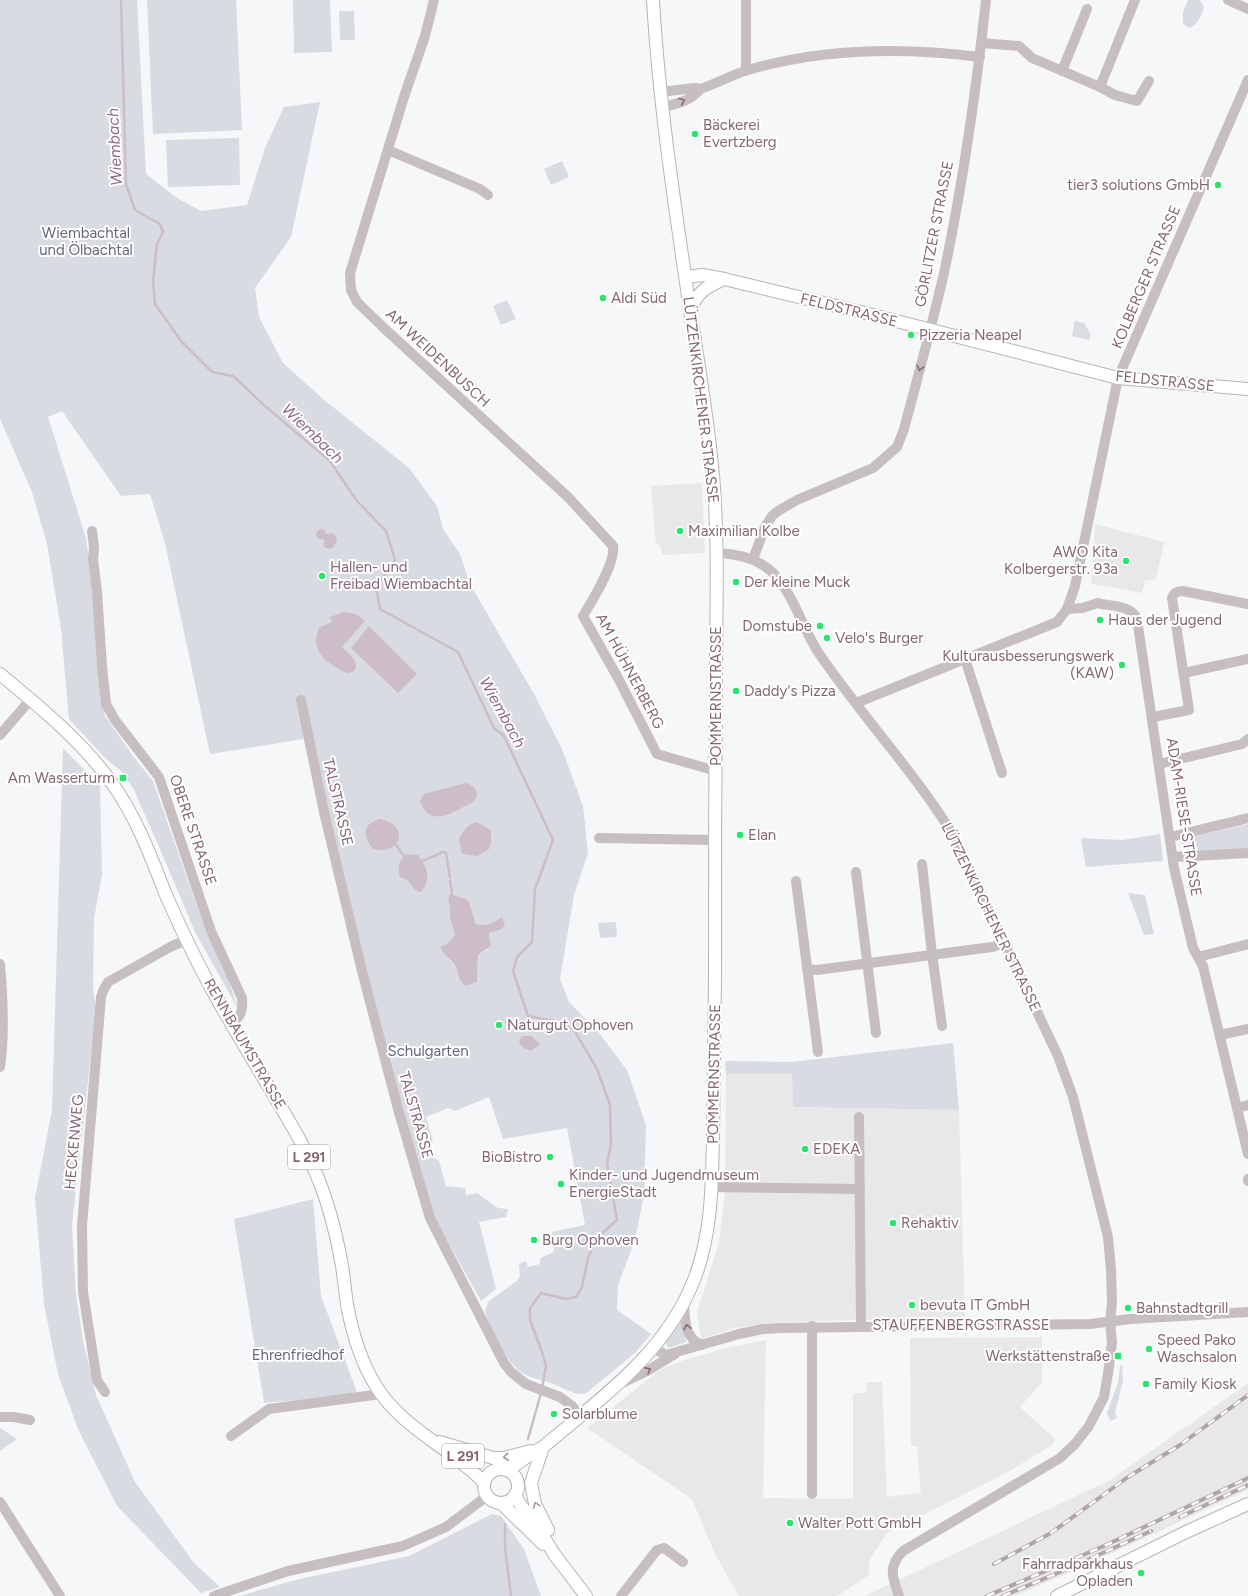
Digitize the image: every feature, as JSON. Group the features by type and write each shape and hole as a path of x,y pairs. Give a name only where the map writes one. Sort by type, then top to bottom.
{"main road":[{"name":"LÜTZENKIRCHENER STRASSE","path":"653,0 660,92 709,436 718,553"},
{"name":"FELDSTRASSE","path":"686,278 703,275 724,279 1118,378 1248,389"},
{"path":"690,309 696,297 703,290 724,279"},
{"name":"POMMERNSTRASSE","path":"684,1303 696,1276 704,1250 712,1187 715,1067 715,840 718,553"},
{"name":"RENNBAUMSTRASSE","path":"0,674 31,699 79,744 115,788 138,828 187,940 213,993 309,1156 329,1206 336,1235 347,1305 357,1343 367,1369 381,1394 393,1409 407,1422 476,1474 484,1483"},
{"name":"STAUFFENBERGSTRASSE","path":"508,1470 543,1447 618,1385 653,1348 684,1303"},
{"path":"434,1441 493,1458 514,1456 543,1447"},
{"name":"RENNBAUMSTRASSE","path":"434,1441 481,1467 493,1470"},
{"path":"543,1447 531,1483 535,1504 553,1541 554,1554"},
{"name":"STAUFFENBERGSTRASSE","path":"517,1480 519,1475 543,1447"},
{"path":"501,1503 511,1500 518,1489 517,1480 514,1474 502,1468 493,1470 486,1477 484,1489 487,1496 493,1501 501,1503 554,1554"},
{"path":"515,1495 521,1506 535,1522 554,1554 586,1596"},
{"path":"1057,1596 1186,1532 1248,1504"}],"street":[{"name":"AM WEIDENBUSCH","path":"434,0 425,36 350,273 352,290 357,302 568,497 613,546"},
{"path":"746,0 746,70"},
{"name":"GÖRLITZER STRASSE","path":"753,559 765,527 772,516 778,511 797,500 873,468 897,447 904,429 930,330 943,277 957,207 976,95 986,0"},
{"path":"1100,87 1135,0"},
{"path":"1228,0 1248,9"},
{"path":"1062,71 1087,9"},
{"path":"981,43 1019,46 1032,58 1115,95 1137,101 1149,81"},
{"path":"660,92 695,88 700,89 746,70 783,61 842,52 937,52 980,57"},
{"name":"KOLBERGER STRASSE","path":"856,703 1057,622 1067,609 1075,586 1118,378 1248,80"},
{"path":"662,107 670,106 696,95 700,89"},
{"path":"388,150 480,189 488,195"},
{"name":"OBERE STRASSE","path":"92,531 94,547 93,559 106,704 115,720 159,777 212,931 242,998 243,1008 239,1017 231,1024"},
{"name":"AM HÜHNERBERG","path":"613,546 613,558 595,596 583,616 618,678 657,754 716,770"},
{"name":"LÜTZENKIRCHENER STRASSE","path":"718,553 734,554 753,559 766,567 778,579 818,651 934,804 952,833 1054,1047 1073,1097 1108,1237 1111,1270 1112,1302 1110,1322 1112,1342 1110,1367 1104,1396 1094,1418 1075,1444 1060,1458 903,1551 895,1559 892,1578 898,1596"},
{"path":"1067,609 1082,608 1098,604 1128,609 1134,613 1137,619 1153,717 1190,710 1172,598 1173,594 1179,591 1184,591 1248,604"},
{"path":"965,659 1002,773"},
{"path":"1184,673 1248,659"},
{"path":"0,735 31,699"},
{"name":"TALSTRASSE","path":"301,700 324,812 362,970 398,1109 430,1218 504,1363 518,1378 541,1390 564,1399 580,1415"},
{"name":"ADAM-RIESE-STRASSE","path":"1153,717 1174,868 1193,948 1203,966 1248,1154"},
{"path":"1159,764 1242,744 1248,739"},
{"path":"1170,836 1248,818"},
{"path":"599,838 715,840"},
{"path":"1173,857 1248,853"},
{"path":"922,864 942,1026"},
{"path":"856,872 876,1033"},
{"path":"796,881 806,969 818,1052"},
{"name":"HECKENWEG","path":"105,1392 97,1380 83,1292 82,1226 101,997 108,982 172,946 187,940"},
{"path":"806,969 817,970 992,947 1004,943"},
{"path":"1198,957 1248,944"},
{"path":"0,964 3,999 0,1067"},
{"path":"1220,1035 1248,1029"},
{"path":"1237,1108 1248,1105"},
{"path":"859,1117 861,1326"},
{"path":"712,1187 860,1189"},
{"path":"684,1303 688,1334 695,1342 702,1345"},
{"path":"1110,1322 1130,1319 1248,1312"},
{"name":"STAUFFENBERGSTRASSE","path":"653,1348 666,1355 739,1334 763,1329 812,1326 1043,1325 1110,1322"},
{"path":"812,1326 812,1494"},
{"name":"STAUFFENBERGSTRASSE","path":"618,1385 647,1371 676,1353"},
{"path":"231,1436 269,1409 381,1394"},
{"path":"0,1417 14,1417 30,1420"},
{"path":"214,1596 288,1571 403,1546 446,1528 487,1496"},
{"path":"0,1502 60,1596"},
{"path":"621,1596 657,1550 664,1548 683,1562"}],"shaded area":[{"name":"Maximilian Kolbe","path":"702,483 705,553 662,555 660,545 656,544 651,486"},
{"name":"AWO Kita Kolbergerstr. 93a","path":"1095,524 1164,542 1156,579 1145,581 1142,593 1091,584"},
{"path":"322,529 326,534 331,533 336,536 337,540 333,548 328,549 324,547 323,544 325,540 317,538 316,534 318,530"},
{"path":"344,612 356,614 365,621 342,647 351,656 356,664 356,668 353,672 347,673 331,664 322,656 316,640 319,628 332,622 330,617"},
{"path":"369,626 417,674 398,693 351,648"},
{"path":"466,783 475,788 477,793 476,799 473,802 444,816 430,815 420,801 424,794"},
{"path":"380,819 390,822 396,827 399,833 399,839 396,844 383,850 373,849 369,844 366,835 367,827 374,821"},
{"path":"476,822 491,830 491,842 489,849 477,856 462,854 459,839 462,833 470,825"},
{"path":"407,854 418,855 426,868 426,883 421,892 414,889 407,880 400,877 399,864 402,858"},
{"path":"450,894 468,900 476,924 487,924 502,917 505,926 500,930 489,933 491,946 478,955 477,982 466,986 459,979 454,964 440,947 448,943 455,935 450,918 448,899"},
{"path":"522,1036 531,1036 540,1044 531,1051 522,1047 519,1041"},
{"path":"726,1074 792,1074 793,1107 959,1110 965,1320 852,1320 769,1323 735,1328 701,1339 697,1313 719,1243 725,1192"},
{"path":"1042,1337 1042,1382 1020,1407 1055,1439 1052,1445 1008,1472 887,1533 869,1561 869,1575 837,1596 739,1596 715,1554 692,1499 587,1428 661,1369 684,1360 730,1347 766,1340 763,1498 853,1499 853,1393 866,1393 867,1382 882,1382 887,1497 921,1493 917,1446 911,1446 910,1338"},
{"path":"1248,1383 1248,1490 1080,1568 1015,1596 865,1596 1110,1480"}],"green space":[{"path":"0,0 137,0 146,174 177,198 201,211 247,205 265,148 284,107 320,102 291,237 255,288 259,317 283,363 323,399 409,468 437,506 443,529 460,554 470,584 534,694 562,749 583,806 588,853 574,895 560,979 569,1002 596,1029 627,1070 646,1125 644,1195 635,1240 618,1285 617,1310 651,1334 635,1353 585,1394 578,1394 528,1376 518,1370 500,1346 485,1312 488,1302 518,1280 520,1276 519,1264 526,1261 528,1267 540,1264 540,1258 554,1252 552,1232 585,1225 567,1128 503,1139 489,1097 455,1111 448,1108 426,1117 433,1142 428,1146 431,1156 439,1161 446,1186 465,1188 466,1195 477,1193 498,1208 508,1209 506,1217 479,1222 496,1289 481,1301 434,1217 402,1107 304,739 210,754 165,543 150,494 121,496 62,411 48,417 86,538 92,584 99,683 105,716 133,756 153,781 206,932 228,978 238,1009 196,934 133,788 120,770 107,760 69,719 61,629 47,544 32,492 0,419","holes":["448,899 471,914 476,924 480,925 490,924 503,917 500,930 489,933 487,950 478,955 477,982 466,986 459,979 456,968 440,947 448,943 455,935 450,918"]},
{"path":"147,0 236,0 242,130 153,134"},
{"path":"293,0 330,0 332,52 294,53"},
{"path":"1188,0 1200,0 1204,7 1197,22 1189,28 1183,24 1183,12"},
{"path":"339,11 354,11 355,40 340,40"},
{"path":"239,138 240,185 168,187 166,140"},
{"path":"562,161 569,177 551,185 544,169"},
{"path":"507,300 516,319 501,325 493,306"},
{"path":"1075,321 1084,323 1091,335 1089,340 1072,336"},
{"path":"63,748 100,786 102,874 94,919 93,987 96,1009 72,1225 76,1295 83,1340 96,1395 135,1482 194,1563 220,1587 201,1593 117,1506 78,1429 58,1374 44,1304 35,1198 52,1110"},
{"path":"1248,824 1248,849 1198,851 1196,844 1182,847 1181,839"},
{"path":"1160,834 1163,861 1086,867 1081,838 1122,840"},
{"path":"1128,893 1145,895 1154,934 1144,935"},
{"path":"616,922 617,937 600,938 598,923"},
{"path":"953,1043 959,1110 793,1107 792,1074 726,1074 725,1061 792,1062"},
{"name":"Ehrenfriedhof","path":"313,1199 321,1296 358,1395 264,1403 234,1219"},
{"path":"680,1322 683,1322 686,1342 672,1347 667,1347 666,1341"},
{"path":"1120,1365 1122,1365 1123,1380 1115,1413 1117,1418 1110,1421 1107,1413 1118,1383"},
{"path":"0,1428 17,1439 0,1451"},
{"path":"492,1514 501,1516 524,1549 541,1596 239,1596 295,1580 409,1556"}],"waterway":[{"name":"Wiembach","path":"121,0 126,184 135,210 160,224 163,232 157,244 153,281 155,304 181,341 212,372 233,376 265,406 330,461 357,501 386,531 395,560 376,587 380,609 458,652 494,728 504,736 553,840 535,889 532,942 517,957 513,971 528,1016 559,1022 574,1030 597,1069 610,1105 611,1145 607,1164 617,1220 597,1238 588,1258 582,1287 576,1297 566,1299 541,1293 530,1308 530,1320 546,1366 542,1388"},
{"path":"396,845 405,858"},
{"path":"420,862 443,852 446,853 450,878"},
{"path":"450,881 452,894"},
{"name":"Wiembach","path":"528,1439 541,1393"},
{"name":"Wiembach","path":"505,1524 505,1547 511,1596"}],"railway":[{"path":"994,1564 1051,1533 1128,1477 1180,1445 1248,1395"},
{"path":"987,1596 1104,1546 1248,1478"},
{"path":"1180,1517 1248,1485"},
{"path":"1003,1596 1151,1531"}],"place":[{"name":"Bäckerei Evertzberg","path":"695,134"},
{"name":"tier3 solutions GmbH","path":"1218,185"},
{"name":"Aldi Süd","path":"603,298"},
{"name":"Pizzeria Neapel","path":"911,335"},
{"name":"Maximilian Kolbe","path":"680,531"},
{"name":"AWO Kita Kolbergerstr. 93a","path":"1126,561"},
{"name":"Hallen- und Freibad Wiembachtal","path":"322,576"},
{"name":"Der kleine Muck","path":"736,582"},
{"name":"Haus der Jugend","path":"1100,620"},
{"name":"Domstube","path":"820,626"},
{"name":"Velo's Burger","path":"827,638"},
{"name":"Kulturausbesserungswerk (KAW)","path":"1122,665"},
{"name":"Daddy's Pizza","path":"736,691"},
{"name":"Am Wasserturm","path":"123,778"},
{"name":"Elan","path":"740,835"},
{"name":"Naturgut Ophoven","path":"499,1025"},
{"name":"EDEKA","path":"805,1149"},
{"name":"BioBistro","path":"550,1157"},
{"name":"Kinder- und Jugendmuseum EnergieStadt","path":"561,1184"},
{"name":"Rehaktiv","path":"893,1223"},
{"name":"Burg Ophoven","path":"534,1240"},
{"name":"bevuta IT GmbH","path":"912,1305"},
{"name":"Bahnstadtgrill","path":"1128,1308"},
{"name":"Speed Pako Waschsalon","path":"1149,1349"},
{"name":"Werkstättenstraße","path":"1118,1356"},
{"name":"Family Kiosk","path":"1146,1384"},
{"name":"Solarblume","path":"554,1414"},
{"name":"Walter Pott GmbH","path":"790,1523"},
{"name":"Fahrradparkhaus Opladen","path":"1141,1573"}],"park label":[{"name":"Wiembachtal und Ölbachtal","path":"86,242"},
{"name":"Schulgarten","path":"428,1051"}]}
